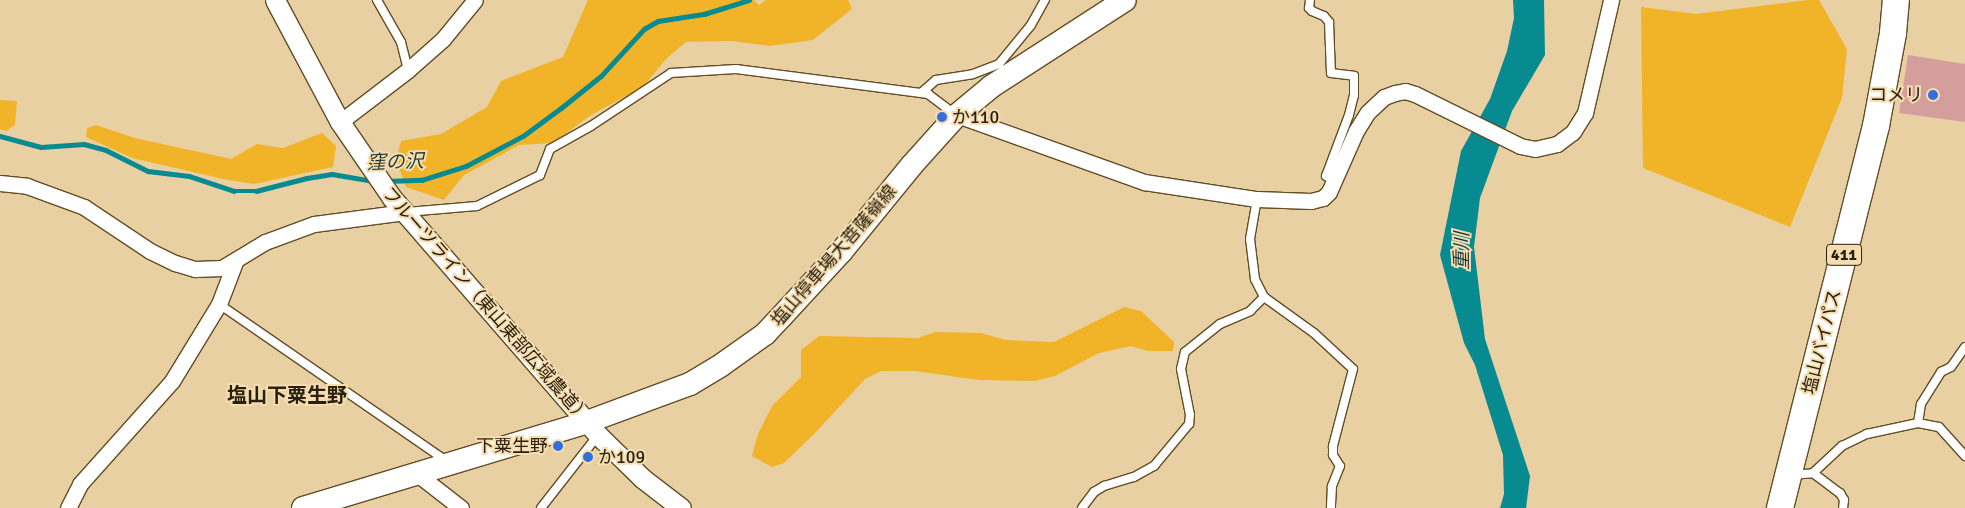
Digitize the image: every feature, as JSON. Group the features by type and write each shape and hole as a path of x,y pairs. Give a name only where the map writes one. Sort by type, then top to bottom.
{"highway":[{"name":"塩山バイパス","path":"1780,508 1800,474 1876,126 1893,33 1896,0"}],"main road":[{"name":"塩山停車場大菩薩嶺線","path":"303,508 448,463 592,429 690,384 720,366 765,334 842,252 912,165 957,115 992,86 1125,0"}],"street":[{"name":"フルーツライン（東山東部広域農道）","path":"275,0 340,122 392,198 592,429 642,478 681,508"},
{"path":"340,122 408,70 443,38 475,0"},
{"path":"957,115 1129,178 1257,199 1311,201 1323,198 1335,181 1356,131 1368,112 1384,98 1395,93 1406,91 1415,94 1520,146 1535,149 1548,148 1566,138 1580,123 1585,113 1612,0"},
{"path":"0,183 27,186 84,207 150,251 175,264 195,269 222,268 235,262 265,242 314,224 405,212"},
{"path":"68,508 80,484 172,381 219,304 235,262"},
{"path":"416,473 461,508"}],"lane":[{"path":"377,0 401,42 408,70"},
{"path":"922,93 936,80 973,74 999,64 1031,25 1045,0"},
{"path":"1310,0 1309,8 1312,12 1324,16 1329,22 1331,73 1354,76 1354,95 1349,115 1326,176 1335,181"},
{"path":"405,212 477,206 540,174 550,149 591,126 671,73 736,69 922,93 928,94 957,115"},
{"path":"1257,199 1250,240 1255,278 1264,297 1314,333 1353,369 1333,446 1333,455 1340,466 1332,486 1331,508"},
{"path":"1082,508 1094,492 1104,486 1134,477 1154,466 1189,424 1190,415 1181,369 1185,352 1220,324 1250,311 1264,297"},
{"path":"219,304 448,463"},
{"path":"1918,423 1921,404 1941,372 1951,367 1965,347"},
{"path":"1800,474 1842,446 1867,434 1918,423 1939,427 1965,456"},
{"path":"541,508 592,429"},
{"path":"1800,474 1840,493 1844,500 1844,508"}],"shaded area":[{"path":"588,0 754,0 759,5 766,0 848,0 852,9 813,40 770,46 731,41 686,42 666,59 643,87 591,115 553,143 519,145 464,175 444,200 406,187 396,160 401,141 441,134 487,107 501,81 563,57"},
{"path":"1819,0 1847,49 1842,98 1790,227 1643,168 1641,7 1696,14"},
{"path":"0,100 17,101 15,125 6,131 0,129"},
{"path":"96,125 135,138 231,159 257,144 283,148 322,133 336,146 333,167 254,184 223,179 132,158 86,137 87,128"},
{"path":"1124,307 1141,311 1174,342 1173,351 1148,351 1131,346 1099,353 1055,376 1034,381 978,380 915,371 881,371 865,379 817,431 784,463 772,467 752,456 758,434 772,406 801,377 801,350 819,336 918,338 935,332 981,333 1006,340 1054,342"}],"water":[{"name":"重川","path":"1513,0 1544,0 1545,55 1512,111 1480,198 1474,247 1485,339 1530,476 1526,508 1500,508 1504,494 1503,455 1475,365 1464,343 1440,255 1461,151 1490,99 1507,51 1514,18"}],"building":[{"path":"1908,55 1965,64 1965,122 1899,113"}],"waterway":[{"name":"窪の沢","path":"386,181 422,180 466,166 523,136 561,108 601,76 644,29 658,21 704,14 749,0"},
{"name":"窪の沢","path":"0,136 41,147 84,144 106,150 148,171 189,176 234,191 256,191 307,178 332,174 373,181"}],"place":[{"name":"コメリ","path":"1933,95"},
{"name":"か110","path":"942,117"},
{"name":"下粟生野","path":"558,446"},
{"name":"か109","path":"588,457"}],"district":[{"name":"塩山下粟生野","path":"287,395"}]}
